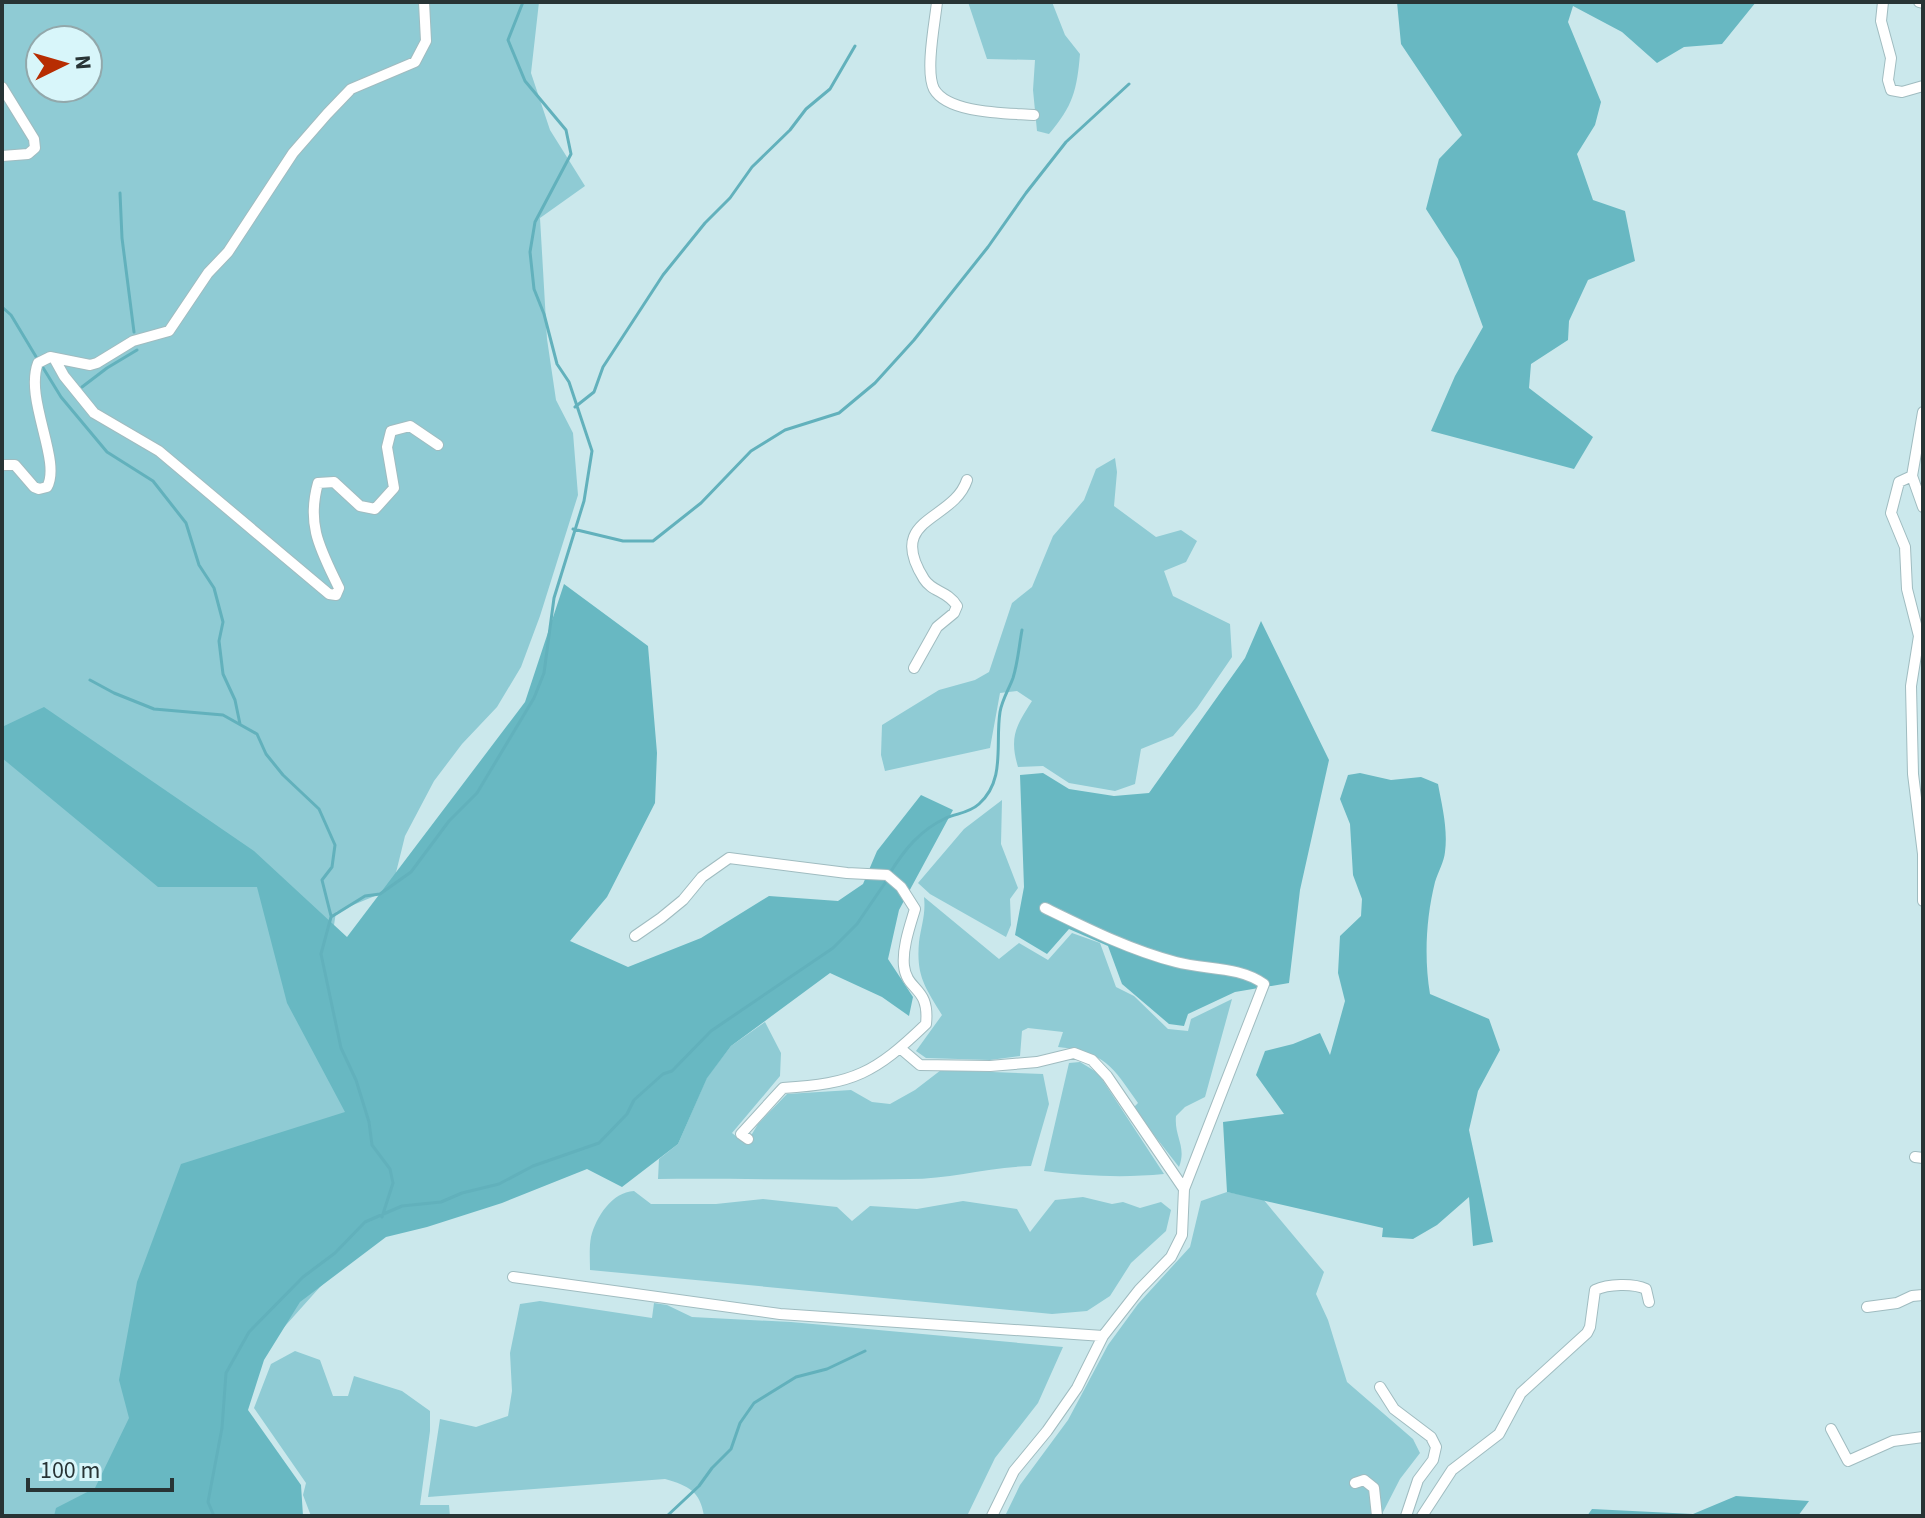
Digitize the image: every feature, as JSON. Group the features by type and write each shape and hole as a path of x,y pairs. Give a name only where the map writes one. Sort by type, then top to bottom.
{"street":[{"path":"2,465 15,465 39,489 47,487 51,465 42,430 35,375 38,363 54,358 85,365 97,363 133,341 169,331 208,273 228,252 293,153 327,114 351,89 415,62 426,41 424,2"},
{"path":"937,2 932,79 941,96 979,111 1034,115"},
{"path":"1883,2 1881,21 1891,58 1888,80 1891,90 1902,92 1923,86"},
{"path":"2,87 34,139 35,148 28,154 2,156"},
{"path":"54,358 64,376 94,413 159,451 329,594 336,595 339,588 315,537 312,504 318,483 334,482 360,506 375,509 394,488 387,447 391,431 410,426 438,445"},
{"path":"1923,412 1912,476 1923,507"},
{"path":"1912,476 1899,482 1891,513 1905,547 1907,589 1919,636 1911,686 1913,774 1923,854 1923,901"},
{"path":"914,668 937,627 954,613 957,606 951,597 926,584 911,557 913,538 925,521 963,492 967,480"},
{"path":"635,936 683,900 702,877 729,858 887,875 901,887 915,909 904,967 911,983 924,996 928,1009 926,1024 878,1066 837,1083 783,1088 747,1125 741,1134 748,1139"},
{"path":"992,1516 1014,1471 1077,1388 1103,1336 1139,1290 1171,1257 1182,1235 1184,1189 1264,984 1250,974 1178,963 1111,940 1045,908"},
{"path":"900,1048 920,1065 990,1066 1037,1062 1064,1054 1082,1055 1098,1065 1107,1076 1184,1189"},
{"path":"513,1277 780,1314 1103,1336"},
{"path":"1422,1516 1452,1470 1499,1434 1521,1393 1587,1333 1595,1290 1638,1285 1646,1289 1649,1302"},
{"path":"1867,1307 1923,1295"},
{"path":"1380,1387 1394,1409 1431,1437 1436,1447 1433,1460 1418,1480 1406,1516"},
{"path":"1831,1429 1848,1461 1893,1441 1923,1437"},
{"path":"1355,1483 1364,1480 1374,1488 1377,1516"}],"shaded area":[{"path":"2,2 539,2 531,73 550,130 585,186 540,218 547,339 556,400 573,433 578,495 521,667 497,707 462,744 434,781 405,836 392,889 336,912 327,971 380,1226 320,1287 226,1392 214,1516 2,1516"},
{"path":"968,2 1052,2 1065,35 1080,54 1072,97 1064,115 1049,134 1037,131 1033,90 1035,60 987,59"},
{"path":"1397,2 1756,2 1722,44 1684,47 1657,63 1622,32 1573,6 1568,22 1601,102 1595,125 1577,154 1593,200 1625,211 1635,261 1588,280 1569,321 1568,340 1531,364 1529,388 1593,437 1574,469 1431,431 1455,376 1483,327 1458,259 1426,209 1439,159 1462,135 1401,44"},
{"path":"1115,458 1114,506 1156,537 1181,530 1197,541 1186,562 1164,571 1173,596 1230,624 1232,657 1197,708 1173,736 1141,749 1135,784 1115,791 1069,783 1043,766 1018,767 1014,740 1032,701 1017,691 1000,693 990,748 885,771 881,755 882,725 939,690 975,680 989,672 1012,603 1032,587 1053,536 1084,500 1096,469"},
{"path":"564,584 648,646 657,753 655,803 607,897 570,941 628,967 701,938 769,896 838,901 863,884 877,851 921,795 953,810 899,910 888,959 913,997 909,1016 882,997 830,973 731,1046 707,1078 678,1144 622,1187 587,1169 502,1203 386,1237 300,1302 264,1360 248,1410 301,1485 303,1516 54,1516 56,1508 95,1488 129,1418 119,1380 137,1282 181,1164 345,1112 287,1003 257,887 158,887 2,758 2,727 44,707 254,851 347,937 525,702"},
{"path":"1261,621 1329,760 1300,890 1289,983 1235,992 1188,1014 1184,1026 1169,1024 1122,984 1108,946 1069,929 1047,954 1015,935 1024,887 1020,775 1043,773 1069,789 1114,796 1149,793 1245,658"},
{"path":"1360,773 1391,780 1421,777 1438,784 1446,843 1430,910 1428,980 1430,994 1489,1019 1500,1050 1478,1091 1469,1130 1493,1242 1473,1246 1469,1197 1437,1225 1413,1239 1382,1237 1383,1228 1227,1192 1223,1122 1284,1114 1256,1075 1265,1051 1320,1033 1330,1055 1345,1001 1338,973 1340,936 1361,916 1362,899 1353,875 1350,824 1340,799 1348,775"},
{"path":"1002,800 1001,844 1018,888 1010,899 1011,925 1006,937 930,894 918,883 964,829"},
{"path":"924,897 999,959 1019,943 1048,960 1072,933 1100,943 1116,987 1134,996 1168,1029 1188,1031 1191,1019 1232,999 1205,1097 1185,1107 1176,1116 1182,1153 1179,1167 1133,1108 1138,1103 1114,1070 1097,1057 1058,1047 1063,1032 1028,1028 1022,1031 1020,1056 990,1060 926,1058 916,1051 942,1015 920,973 919,942"},
{"path":"765,1022 781,1053 780,1076 732,1133 746,1144 758,1124 787,1094 851,1090 872,1102 890,1104 941,1070 1043,1074 1049,1104 1031,1166 924,1178 658,1179 659,1159 678,1144 707,1077 731,1046"},
{"path":"1080,1062 1098,1073 1164,1174 1104,1176 1044,1171 1069,1063"},
{"path":"634,1191 651,1204 716,1204 763,1199 837,1207 852,1221 870,1206 917,1209 963,1201 1017,1209 1030,1232 1055,1200 1083,1197 1112,1204 1123,1202 1140,1208 1161,1202 1171,1210 1166,1231 1131,1263 1110,1296 1087,1311 1052,1314 590,1270 593,1229 612,1201 626,1192"},
{"path":"1227,1192 1263,1199 1324,1272 1316,1294 1328,1320 1347,1382 1413,1439 1420,1453 1400,1479 1381,1516 1005,1516 1020,1485 1068,1420 1108,1345 1138,1304 1190,1247 1201,1201"},
{"path":"540,1301 652,1318 654,1303 667,1305 692,1317 791,1322 1063,1347 1038,1403 995,1458 967,1516 704,1516 700,1501 692,1491 665,1479 428,1497 440,1419 476,1427 508,1416 512,1391 510,1353 520,1304"},
{"path":"295,1351 320,1360 333,1396 348,1396 354,1376 402,1391 430,1411 420,1505 449,1505 450,1516 311,1516 303,1495 306,1483 254,1408 271,1364"},
{"path":"1736,1496 1809,1501 1798,1516 1587,1516 1592,1509 1693,1514"}],"waterway":[{"path":"382,1217 393,1183 390,1169 372,1145 369,1122 356,1080 341,1048 321,954 331,917 365,896 380,894 411,872 449,821 477,793 534,698 544,673 554,598 584,501 592,451 569,382 557,364 534,289 530,252 535,222 571,154 566,130 525,81 508,40 523,2"},
{"path":"575,407 594,392 603,367 663,275 705,223 730,198 752,167 790,130 806,109 830,89 855,46"},
{"path":"573,529 623,541 653,541 701,503 751,451 785,430 839,413 875,383 914,340 1066,142 1129,84"},
{"path":"120,193 122,238 134,332"},
{"path":"2,307 11,315 38,360"},
{"path":"82,387 137,350"},
{"path":"42,366 61,397 107,452 153,481 186,523 199,565 214,588 223,622 219,641 223,674 235,700 240,724"},
{"path":"890,873 921,835 946,818 975,807 993,784 998,761 1000,712 1015,672 1022,630"},
{"path":"90,680 154,709 223,715 257,734 266,754 283,775 319,809 335,845 332,867 322,880 331,916"},
{"path":"214,1516 208,1502 222,1428 226,1373 249,1332 303,1277 335,1253 365,1222 402,1206 441,1202 499,1184 533,1166 599,1143 627,1114 634,1100 663,1074 672,1071 711,1031 833,948 857,924 887,880"},
{"path":"667,1516 699,1486 731,1449 740,1423 754,1403 796,1377 827,1369 865,1351"}]}
